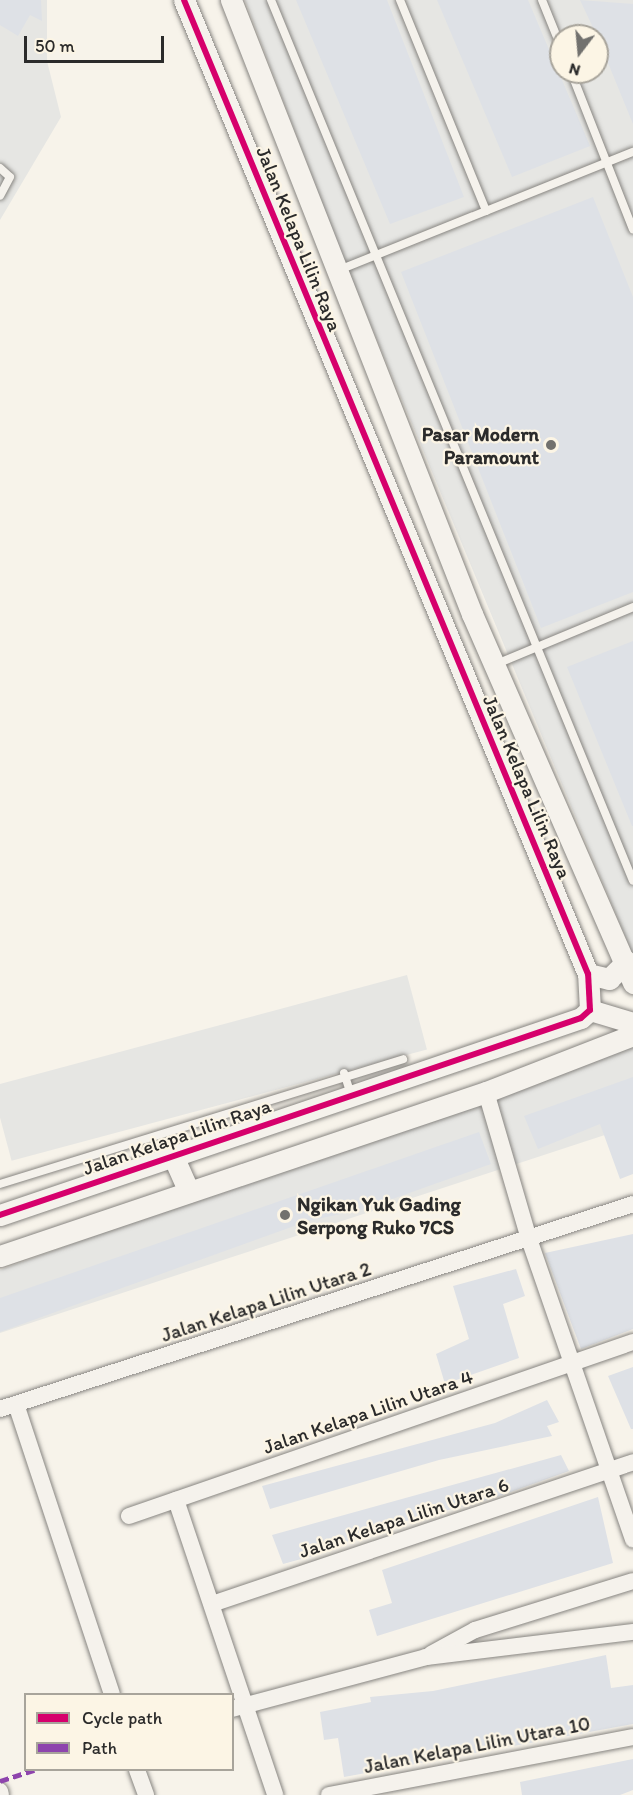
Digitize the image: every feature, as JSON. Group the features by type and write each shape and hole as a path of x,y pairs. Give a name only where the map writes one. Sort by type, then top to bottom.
{"street":[{"name":"Jalan Kelapa Lilin Raya","path":"0,1215 581,1018 590,1010 588,974 184,0"},
{"name":"Jalan Kelapa Lilin Raya","path":"231,0 494,665 627,961 633,983"},
{"path":"588,974 609,979 627,961"},
{"path":"590,1010 633,1023"},
{"path":"0,1256 486,1092 633,1035"},
{"path":"486,1092 529,1239 633,1540"},
{"path":"173,1156 189,1192"},
{"name":"Jalan Kelapa Lilin Utara 2","path":"110,1693 8,1407 633,1204"},
{"name":"Jalan Kelapa Lilin Utara 4","path":"129,1516 633,1342"},
{"name":"Jalan Kelapa Lilin Utara 6","path":"212,1604 633,1462"},
{"path":"176,1500 212,1604 238,1707 275,1795"},
{"path":"426,1657 475,1630 633,1581"},
{"path":"238,1707 426,1657 633,1632"},
{"name":"Jalan Kelapa Lilin Utara 10","path":"329,1795 633,1737"},
{"path":"137,1771 146,1795"}],"lane":[{"path":"271,0 377,255 535,648 633,881"},
{"path":"400,0 486,211"},
{"path":"542,0 552,24"},
{"path":"576,84 633,229"},
{"path":"339,270 633,152"},
{"path":"0,168 10,177 0,196"},
{"path":"494,665 633,607"},
{"path":"0,1184 344,1073 403,1059"},
{"path":"344,1073 351,1095"}],"shaded area":[{"path":"0,0 47,0 47,61 61,117 0,220"},
{"path":"245,0 633,0 633,955 343,258"},
{"path":"407,975 427,1049 12,1161 0,1117 0,1084"},
{"path":"633,1041 633,1124 0,1333 0,1270"}],"building":[{"path":"0,0 41,0 42,21 30,15 18,36 0,25"},
{"path":"296,0 387,0 464,197 390,224"},
{"path":"437,0 528,0 549,49 549,84 564,84 590,146 512,177"},
{"path":"580,0 633,4 633,124 609,65 609,24 591,24"},
{"name":"Pasar Modern Paramount","path":"593,197 633,297 633,592 541,628 401,272"},
{"path":"633,641 633,826 632,826 567,667"},
{"path":"633,1077 633,1174 620,1179 600,1124 538,1149 524,1116"},
{"path":"479,1132 491,1164 364,1209 308,1221 0,1332 0,1298"},
{"path":"633,1234 633,1329 581,1349 545,1253"},
{"path":"516,1269 525,1296 503,1304 519,1358 445,1384 436,1354 469,1339 453,1286"},
{"path":"633,1367 633,1429 631,1429 608,1376"},
{"path":"547,1400 559,1422 547,1426 552,1436 439,1460 270,1509 262,1486 495,1423"},
{"path":"561,1455 569,1471 491,1499 379,1528 316,1555 283,1564 272,1535"},
{"path":"598,1497 613,1563 377,1636 369,1610 392,1603 382,1570"},
{"path":"606,1655 611,1688 633,1685 633,1724 344,1777 338,1738 324,1740 320,1712 371,1702 370,1697 433,1691"},
{"path":"633,1759 633,1790 620,1795 522,1795 520,1782"}],"marked path":[{"path":"0,1781 31,1771"}],"cycle path":[{"path":"0,1215 581,1018 590,1010 588,974 184,0"}],"place":[{"name":"Pasar Modern Paramount","path":"551,445"},
{"name":"Ngikan Yuk Gading Serpong Ruko 7CS","path":"285,1215"}]}
